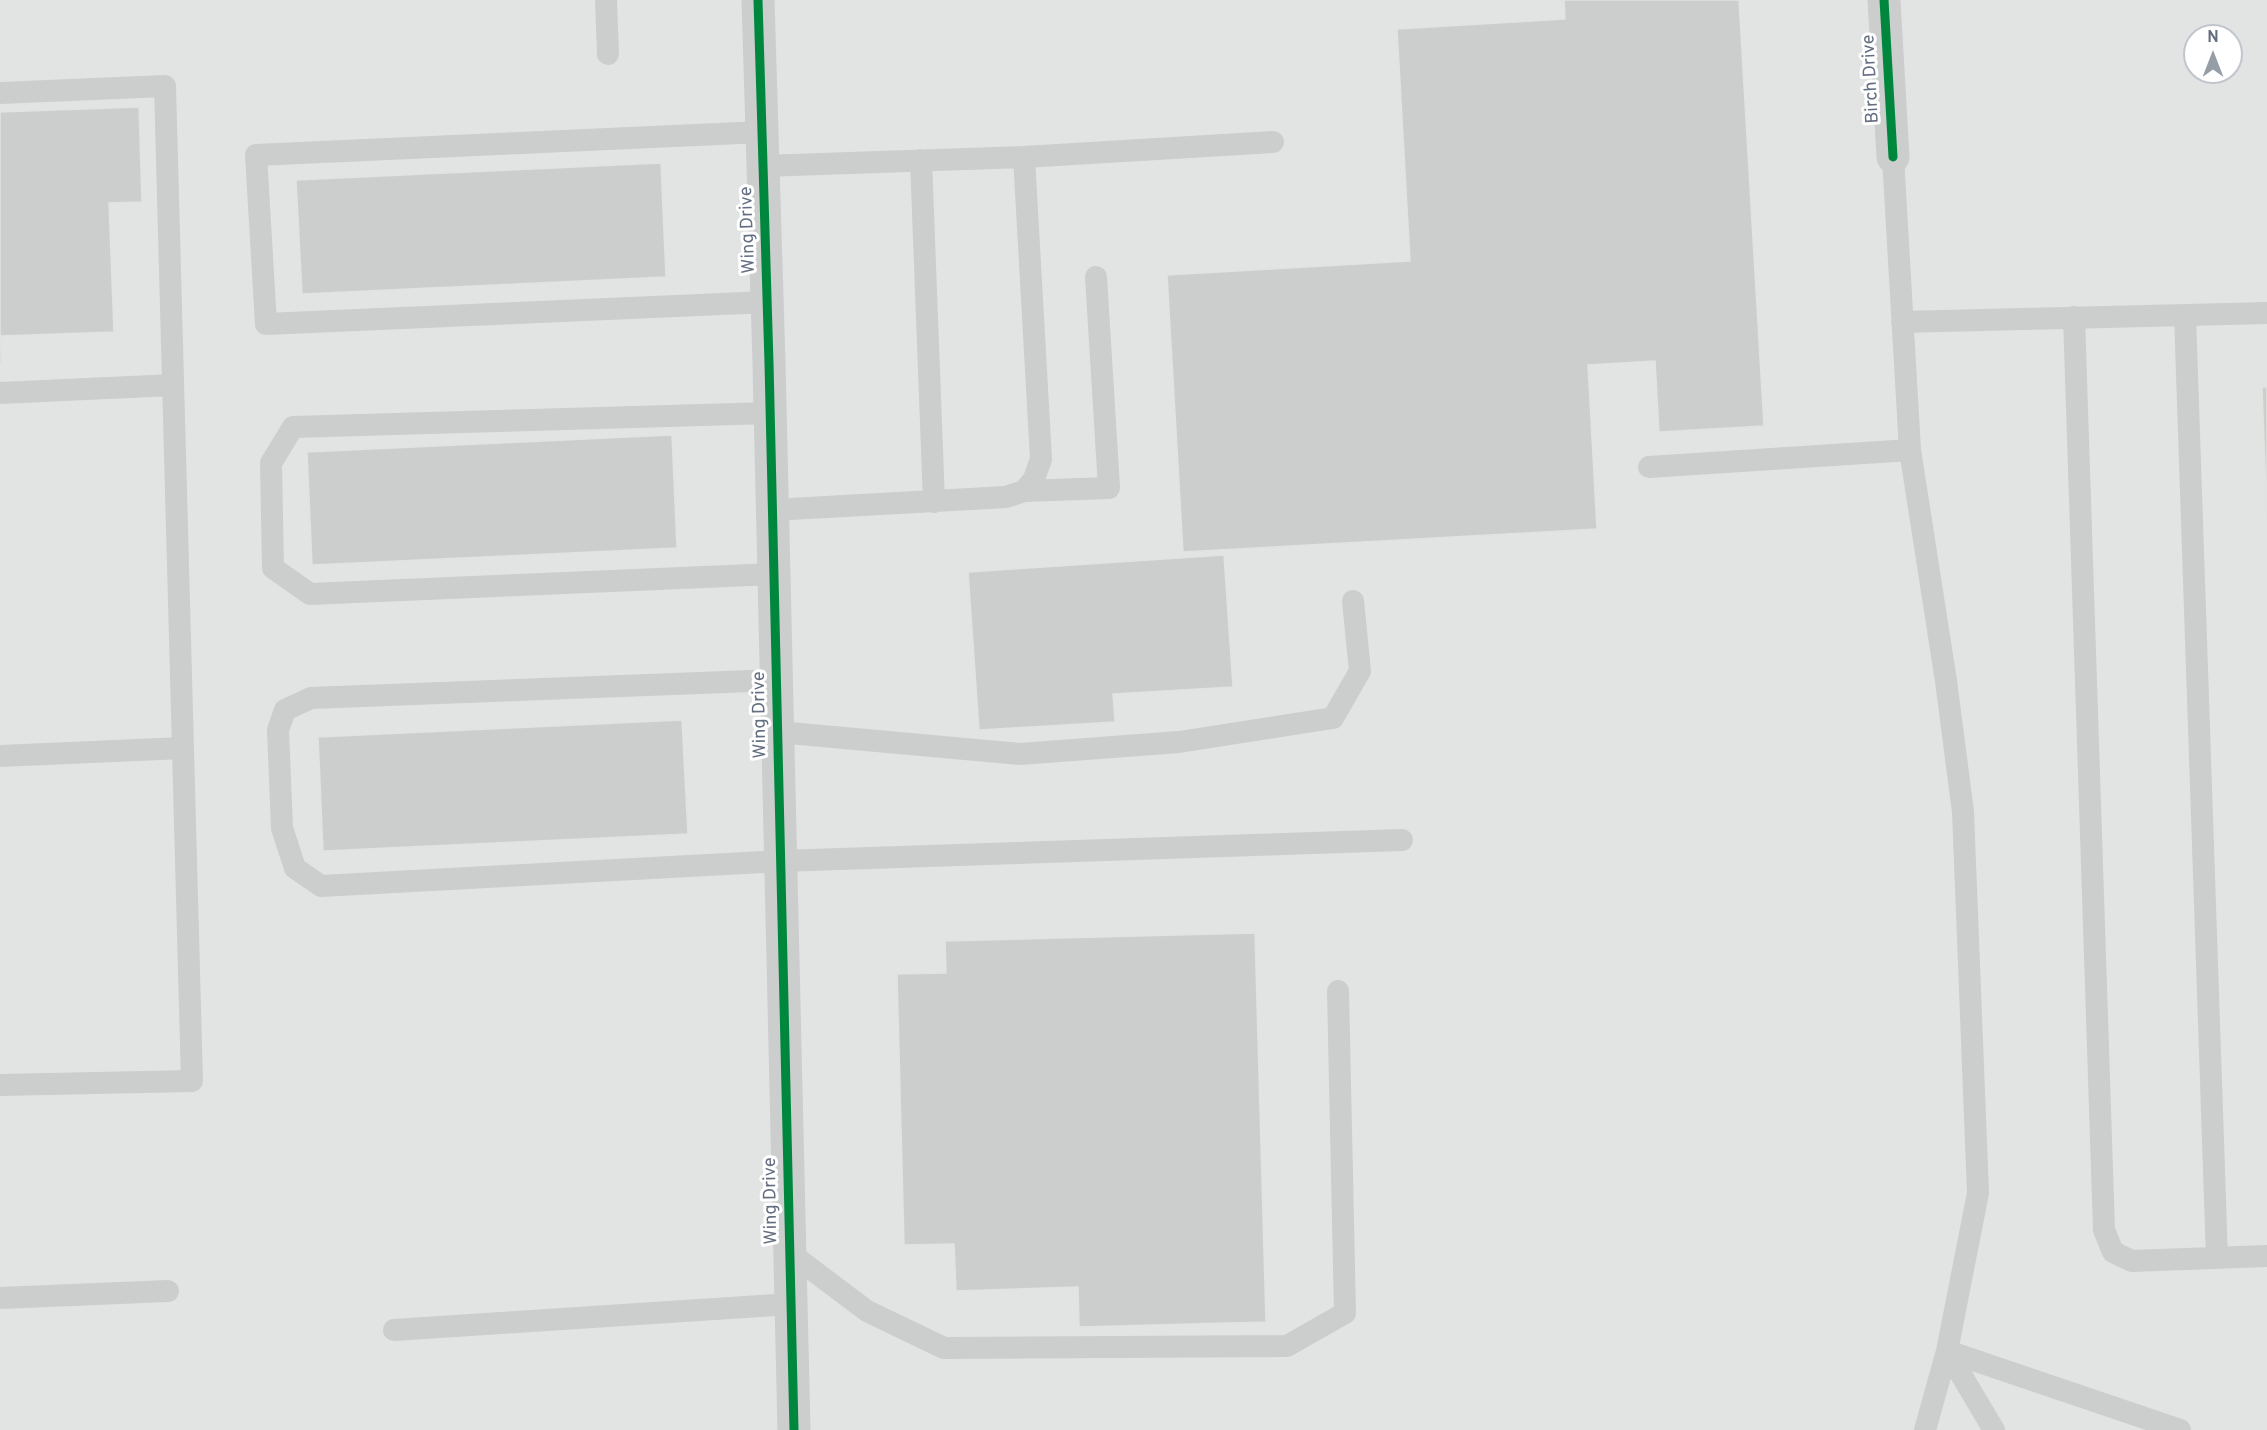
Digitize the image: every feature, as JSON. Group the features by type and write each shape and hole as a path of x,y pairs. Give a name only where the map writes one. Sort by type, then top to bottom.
{"street":[{"name":"Wing Drive","path":"758,0 777,680 794,1430"},
{"name":"Birch Drive","path":"1884,0 1893,157"}],"lane":[{"path":"606,0 608,54"},
{"path":"0,93 165,86 192,1081 0,1085"},
{"path":"762,132 256,155 266,324 767,302"},
{"path":"763,166 1024,157 1273,142"},
{"path":"1024,157 1041,459 1034,478 1024,490"},
{"path":"1893,157 1910,450 1946,681 1963,812 1978,1193 1947,1351 1925,1430"},
{"path":"921,160 934,502"},
{"path":"772,510 1006,497 1024,490 1109,488 1096,276"},
{"path":"1902,322 2267,313"},
{"path":"2185,315 2217,1258"},
{"path":"2074,317 2104,1230 2113,1251 2132,1261 2267,1256"},
{"path":"0,393 173,385"},
{"path":"770,413 292,427 271,463 273,568 310,594 774,574"},
{"path":"1649,467 1910,450"},
{"path":"778,732 1020,754 1179,742 1333,718 1360,671 1353,601"},
{"path":"777,680 311,698 285,710 278,730 282,828 295,868 321,886 781,861 1402,840"},
{"path":"0,756 183,748"},
{"path":"790,1253 867,1311 944,1348 1287,1346 1345,1312 1338,991"},
{"path":"0,1298 168,1291"},
{"path":"394,1330 791,1304"},
{"path":"1947,1351 1994,1430"},
{"path":"1947,1351 2180,1430"}],"shaded area":[{"path":"0,0 2267,0 2267,1430 0,1430"}],"building":[{"path":"1564,0 1739,0 1764,426 1659,432 1655,361 1588,365 1597,529 1183,552 1167,275 1410,261 1397,29 1565,19"},
{"path":"139,107 142,202 109,203 114,332 1,336 2,363 0,363 0,112"},
{"path":"661,163 666,277 302,294 296,180"},
{"path":"2262,387 2267,387 2267,521"},
{"path":"672,435 677,548 312,565 307,452"},
{"path":"1224,555 1233,687 1113,694 1115,722 979,730 968,572"},
{"path":"682,720 688,834 323,851 318,737"},
{"path":"1255,933 1266,1322 1079,1327 1078,1287 956,1291 954,1244 904,1245 897,974 946,973 945,941"}],"cycle path":[{"path":"758,0 769,363 794,1430"},
{"path":"1884,0 1893,157"}]}
